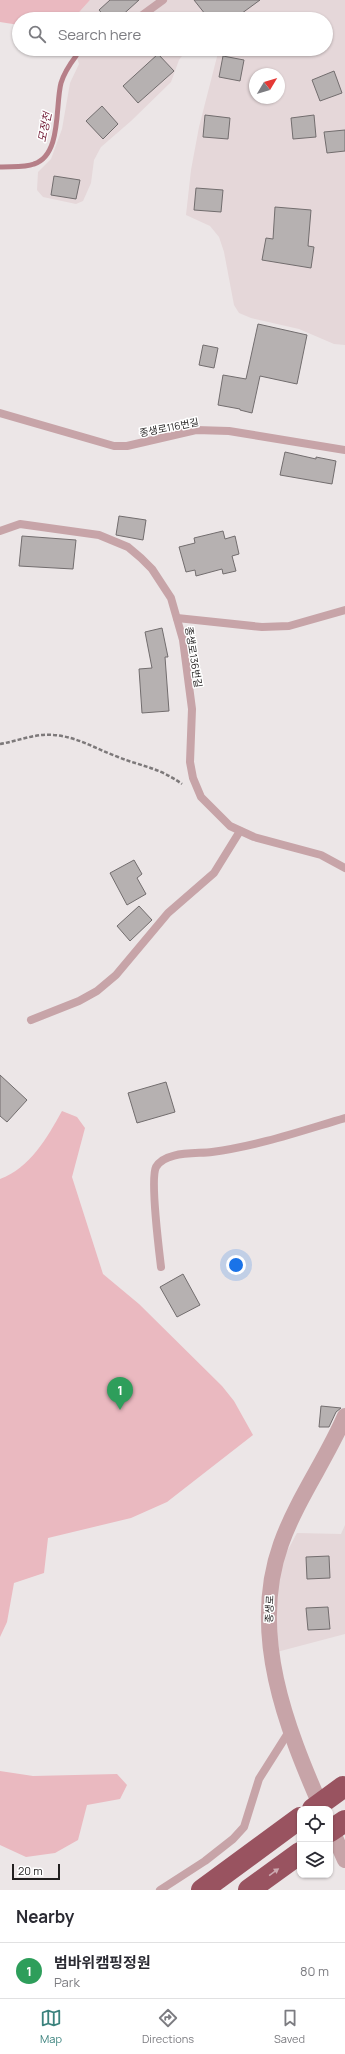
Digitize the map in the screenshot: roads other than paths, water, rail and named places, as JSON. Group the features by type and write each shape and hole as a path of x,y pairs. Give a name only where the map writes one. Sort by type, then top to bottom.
{"highway":[{"path":"317,1806 344,1786"},
{"path":"333,1829 345,1821"},
{"path":"202,1890 293,1823"},
{"path":"249,1890 297,1855"}],"street":[{"name":"종생로","path":"321,1806 290,1729 275,1676 268,1625 268,1601 281,1544 293,1517 345,1416"},
{"path":"333,1833 345,1860"}],"lane":[{"path":"146,12 163,0"},
{"name":"종생로116번길","path":"0,413 114,446 127,446 196,430 229,431 345,450"},
{"name":"종생로136번길","path":"0,531 20,524 99,535 128,547 156,575 171,598 177,618 183,640 192,709 190,762 193,778 201,797 230,826 240,831 254,837 321,855 345,868"},
{"path":"177,618 262,627 289,626 345,610"},
{"path":"31,1020 79,1001 97,991 116,975 168,913 214,873 240,831"},
{"path":"161,1267 154,1194 155,1169 161,1160 170,1156 225,1150 262,1143 345,1118"},
{"path":"160,1890 211,1856 233,1839 244,1827 259,1779 290,1729"}],"waterway":[{"name":"모정천","path":"0,167 34,164 43,159 49,151 56,128 61,83 67,69 76,56"}],"place":[{"name":"범바위캠핑정원","path":"120,1410"}]}
